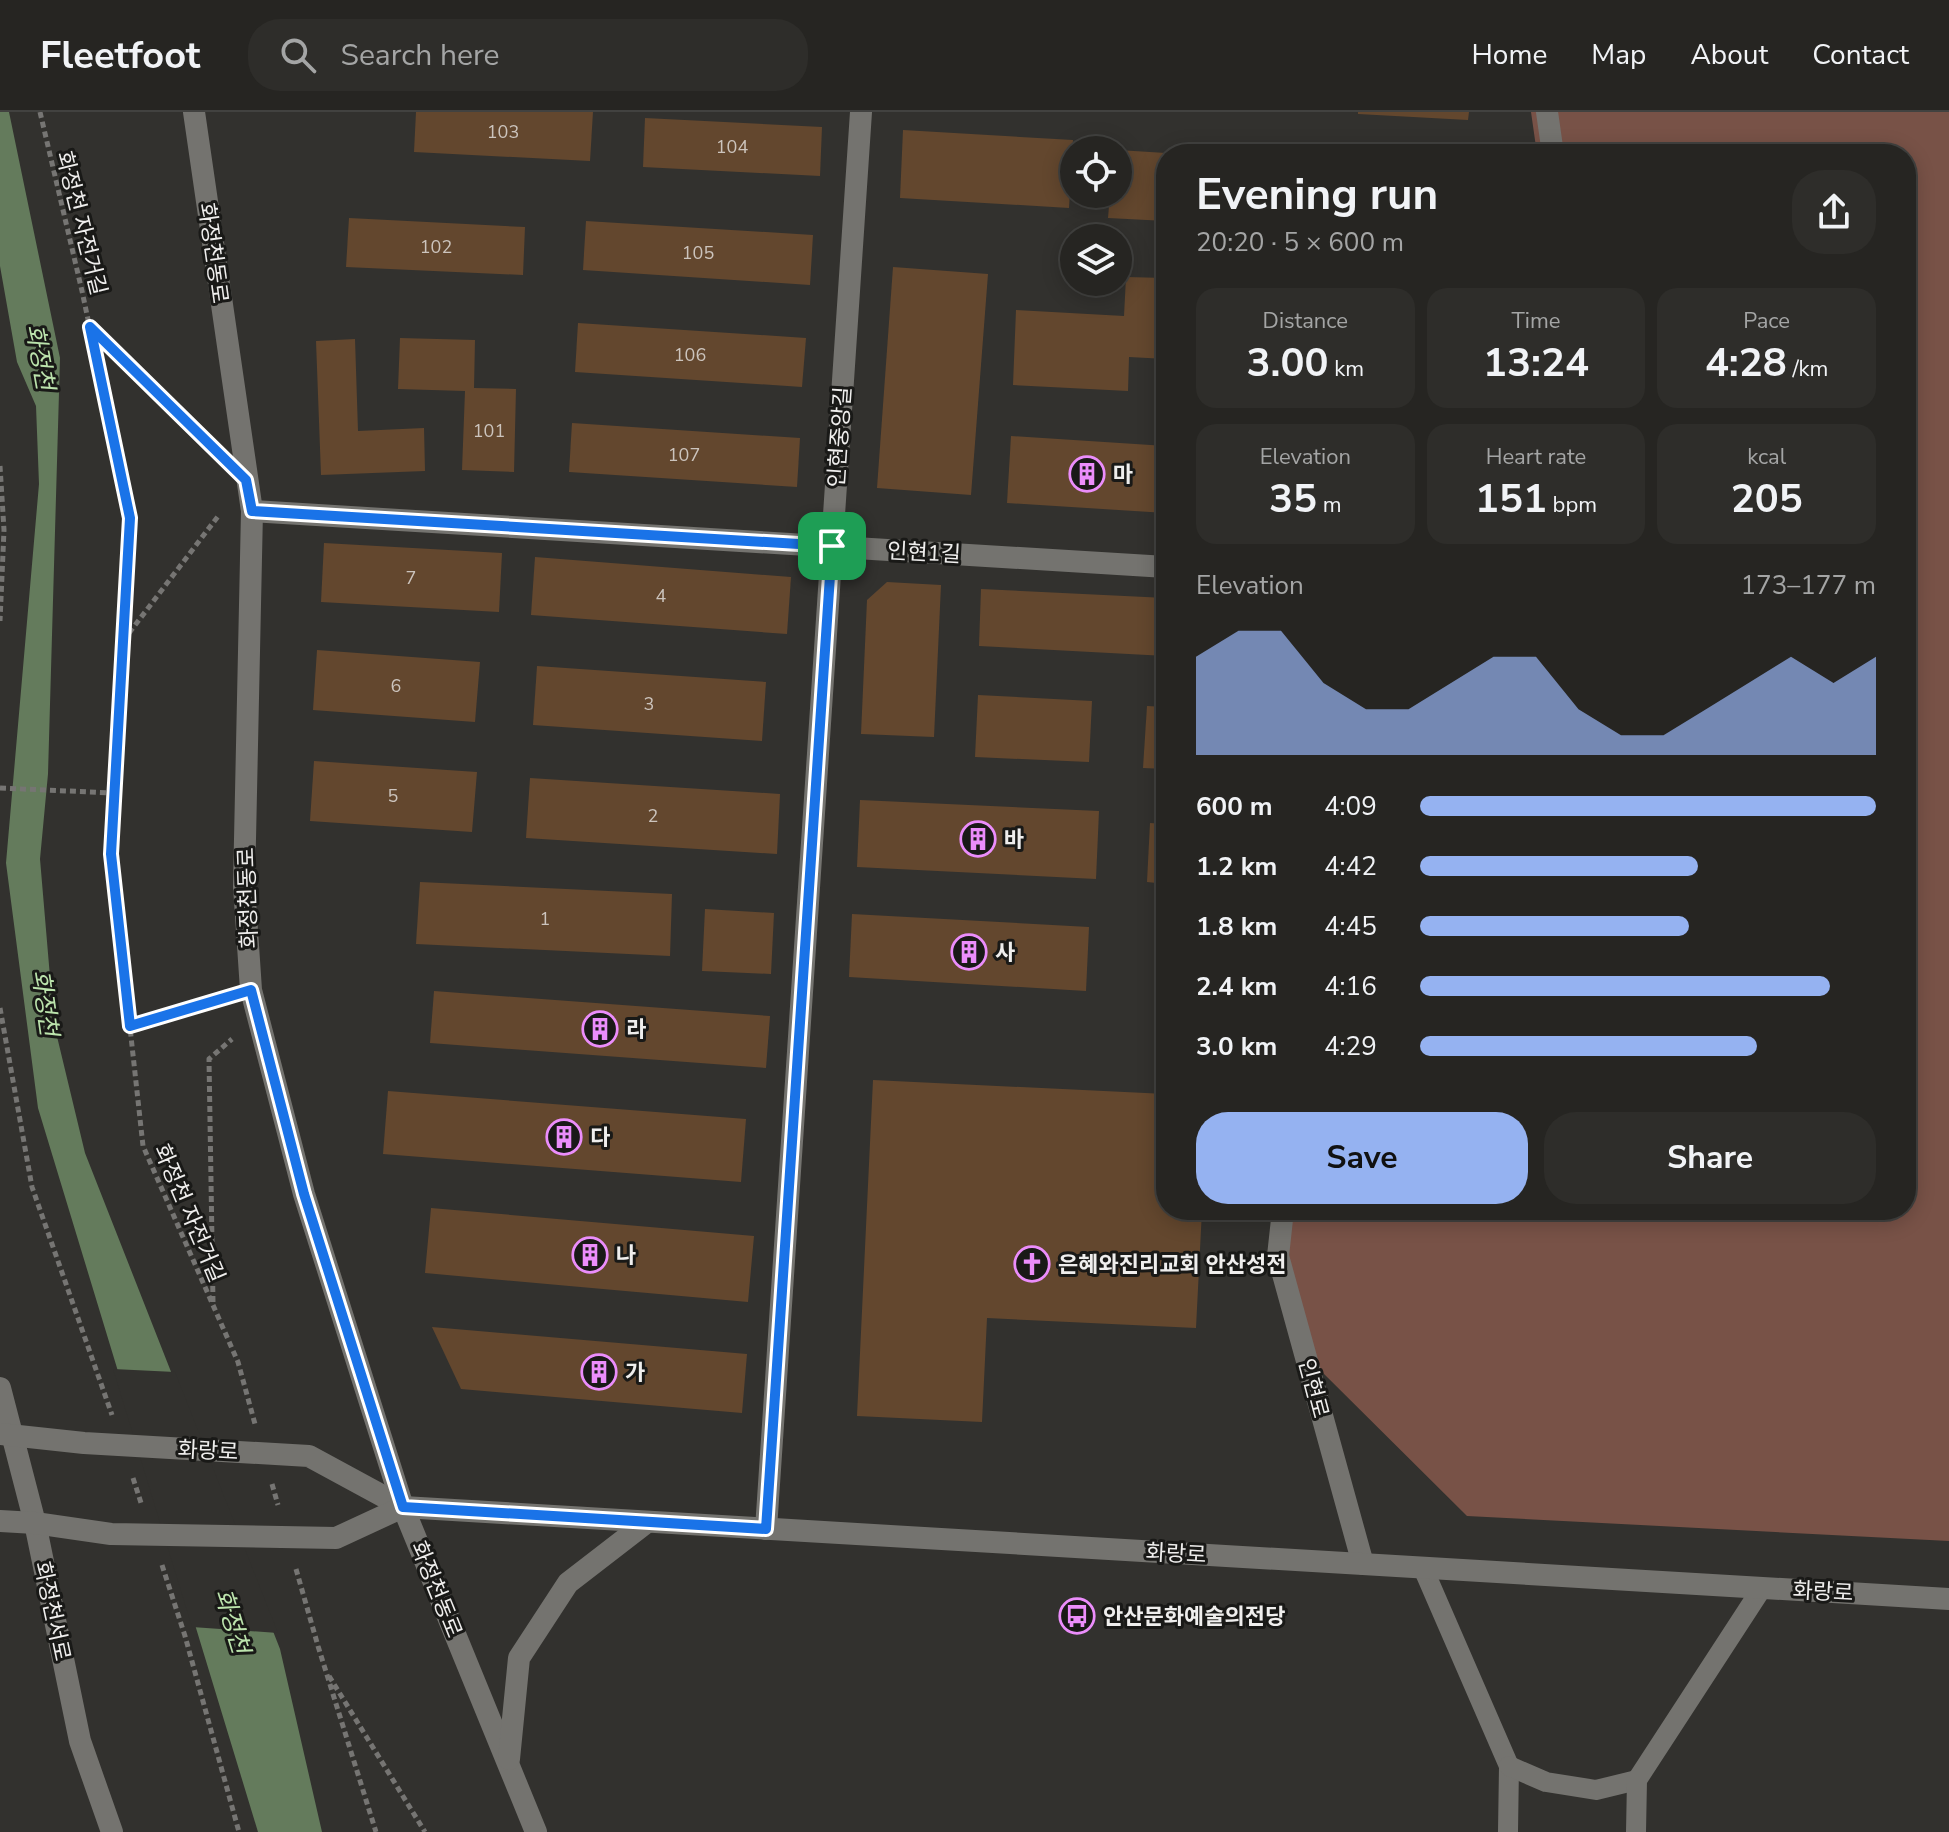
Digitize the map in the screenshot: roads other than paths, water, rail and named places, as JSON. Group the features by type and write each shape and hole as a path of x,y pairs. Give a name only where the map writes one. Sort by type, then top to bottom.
{"street":[{"name":"화정천동로","path":"194,112 252,511 244,886 251,990 304,1194 403,1507 536,1832"},
{"name":"인현중앙길","path":"766,1529 861,112"},
{"path":"1547,112 1552,144"},
{"name":"인현1길","path":"252,511 1156,566"},
{"name":"인현로","path":"1282,1220 1278,1256 1363,1564"},
{"name":"화정천서로","path":"0,1388 6,1435 35,1523 80,1741 112,1832"},
{"name":"화랑로","path":"6,1435 84,1443 309,1456 403,1507 1949,1599"},
{"name":"화랑로","path":"0,1521 111,1534 336,1538 403,1507"},
{"path":"508,1763 519,1658 568,1583 647,1522"}],"lane":[{"path":"1423,1568 1509,1766 1508,1832"},
{"path":"1636,1832 1637,1780 1762,1588"},
{"path":"1509,1766 1546,1782 1596,1790 1637,1780"}],"water":[{"name":"화정천","path":"0,112 9,112 60,358 48,774 40,859 54,1024 85,1153 280,1649 322,1832 258,1832 38,1108 6,863 39,484 36,406 17,362 0,266"}],"place":[{"name":"마","path":"1087,474"},
{"name":"바","path":"978,839"},
{"name":"사","path":"969,952"},
{"name":"라","path":"600,1029"},
{"name":"다","path":"564,1137"},
{"name":"나","path":"590,1255"},
{"name":"은혜와진리교회 안산성전","path":"1032,1264"},
{"name":"가","path":"599,1372"},
{"name":"안산문화예술의전당","path":"1077,1616"}]}
